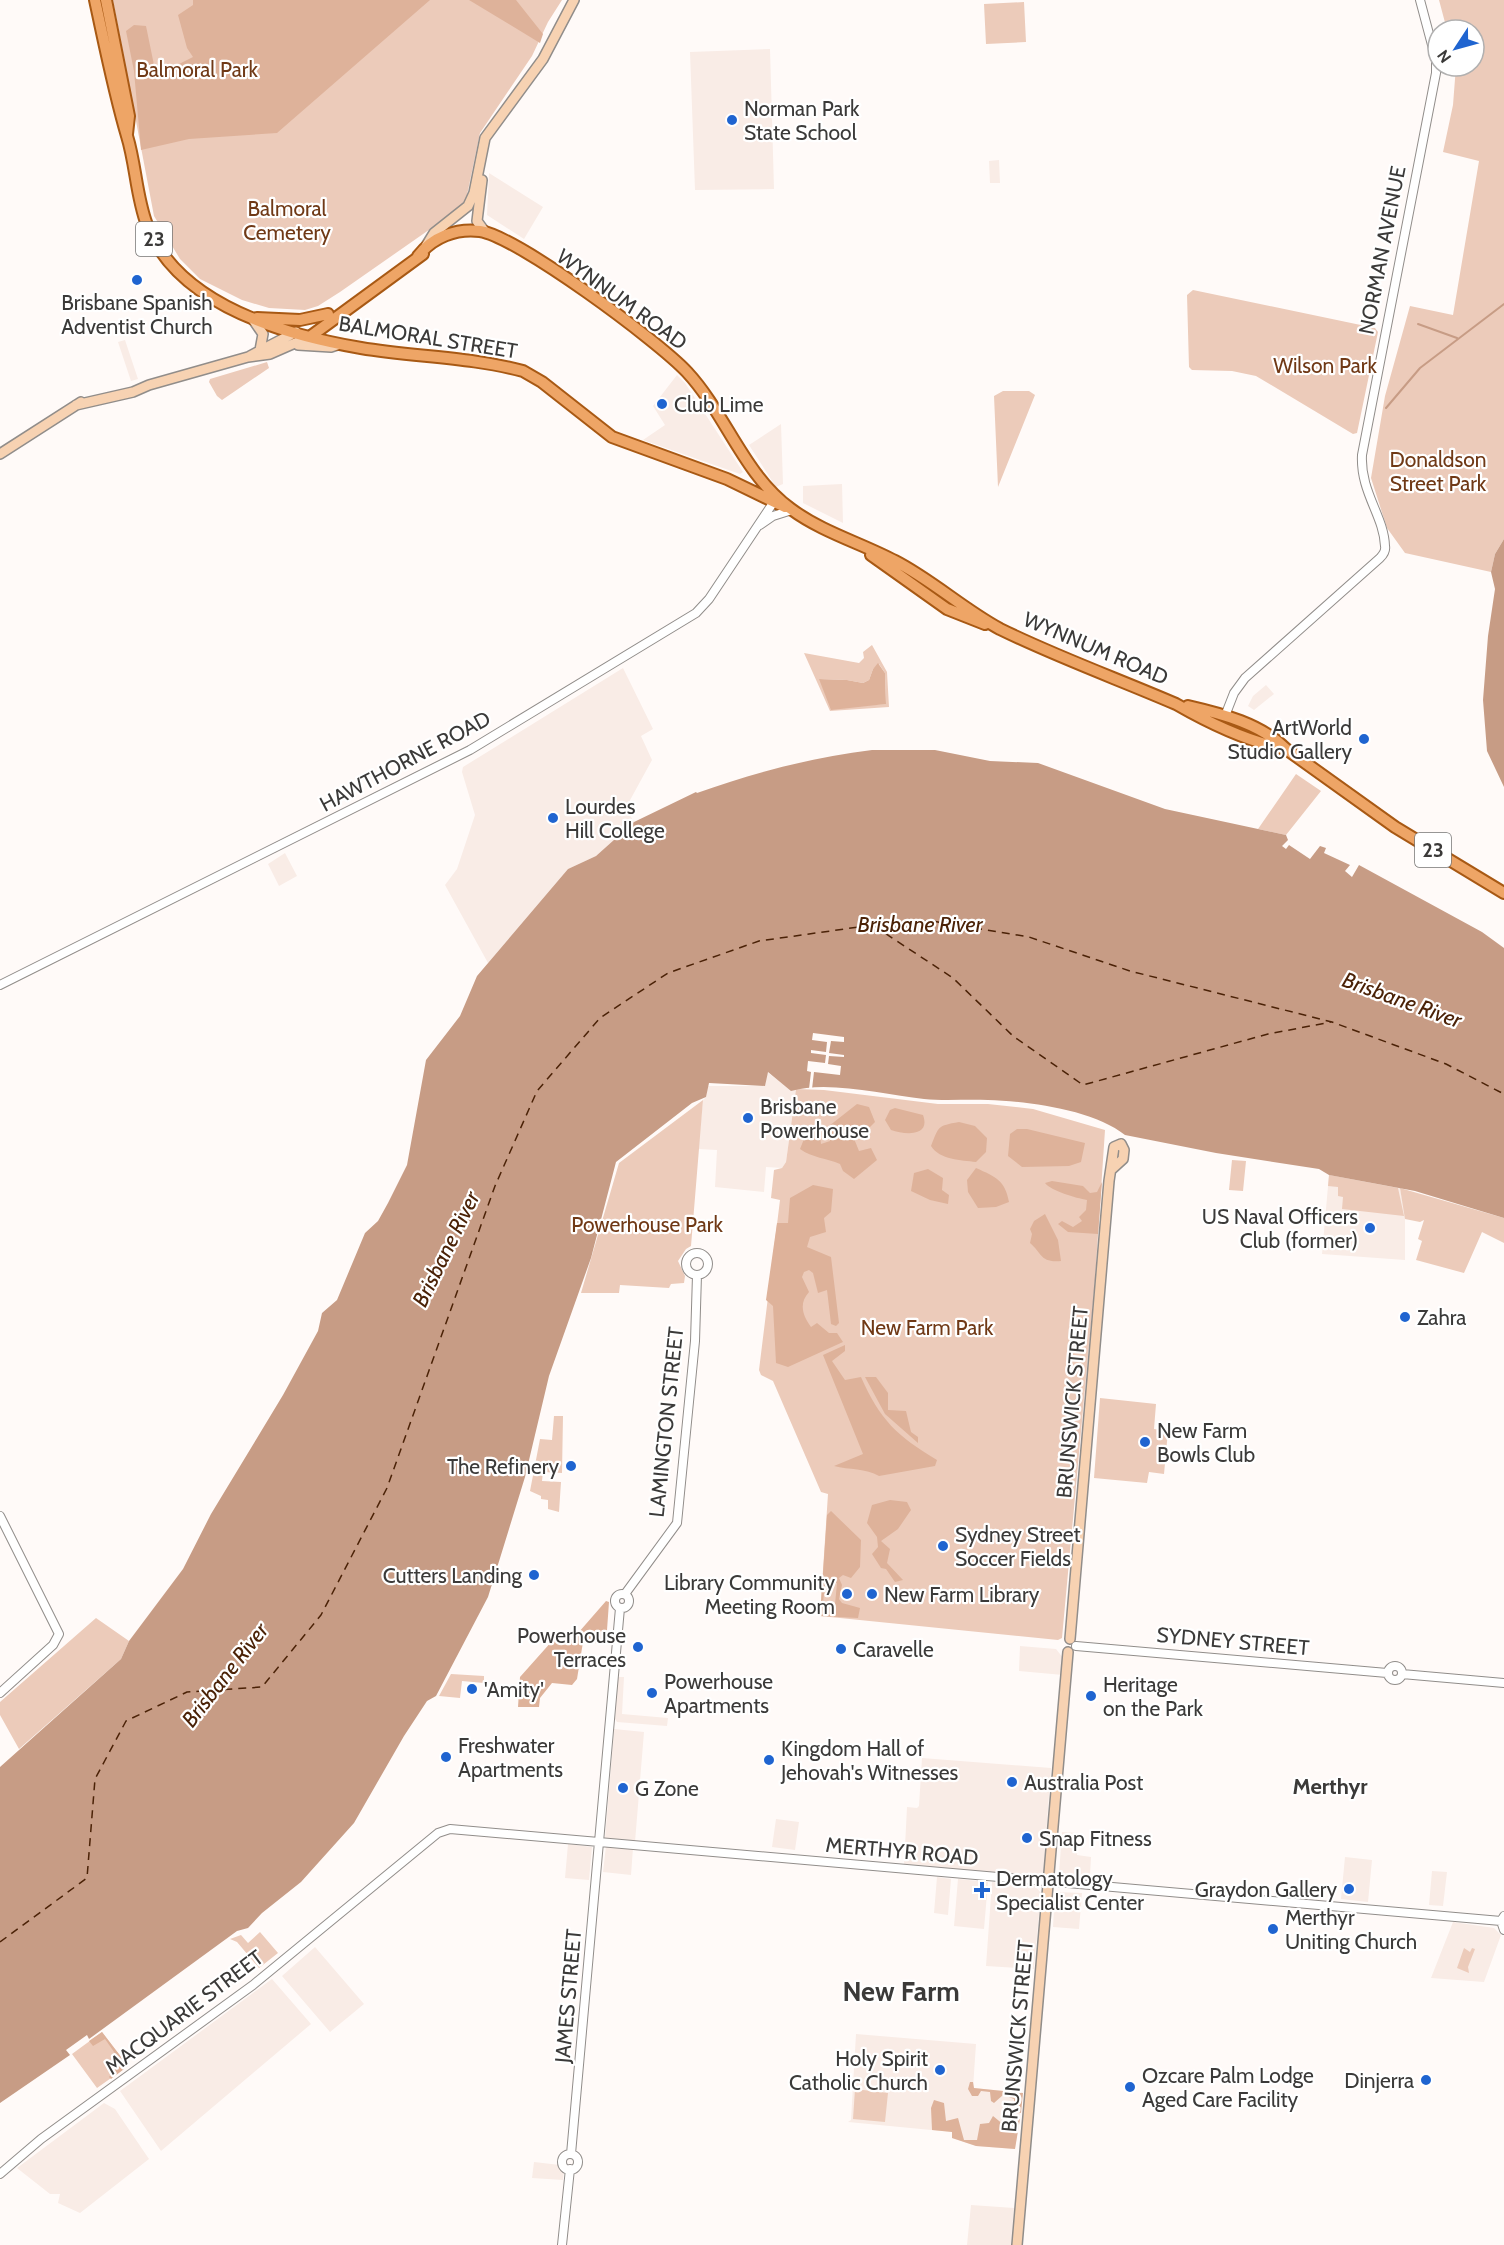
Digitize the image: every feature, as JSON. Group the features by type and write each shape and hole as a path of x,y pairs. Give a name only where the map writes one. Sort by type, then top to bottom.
{"main road":[{"name":"WYNNUM ROAD","path":"95,0 142,212 160,250 175,270 198,290 273,326 302,336 346,312 354,302"},
{"name":"WYNNUM ROAD","path":"106,0 129,116 127,137"},
{"path":"426,246 434,233 468,206 485,138 543,59 574,0"},
{"path":"481,154 483,168 477,220 485,232"},
{"path":"465,231 477,220"},
{"name":"WYNNUM ROAD","path":"253,316 293,320 328,314 354,302 418,256 465,231"},
{"name":"WYNNUM ROAD","path":"418,256 426,246 443,236 465,231 485,232 508,242 593,297 682,367 776,501"},
{"name":"WYNNUM ROAD","path":"302,336 328,314"},
{"path":"253,316 263,334 260,350"},
{"path":"293,320 302,336"},
{"path":"0,454 76,405 109,393 149,385 248,357 265,356 302,336"},
{"path":"248,357 260,350 302,336 331,347 340,343"},
{"name":"BALMORAL STREET","path":"302,336 523,371 542,382 612,437 737,484 792,510"},
{"path":"737,484 749,479 751,466"},
{"name":"WYNNUM ROAD","path":"792,510 902,565 1000,628"},
{"name":"WYNNUM ROAD","path":"864,548 955,614 1000,628 1176,704 1223,721 1266,745 1287,749 1395,827 1504,893"},
{"path":"902,565 900,570 908,582"},
{"path":"947,596 955,608 955,614"},
{"name":"BRUNSWICK STREET","path":"1017,2245 1112,1169"}],"street":[{"name":"NORMAN AVENUE","path":"1223,721 1234,693 1245,678 1380,558 1385,550 1384,539 1365,484 1362,454 1436,74 1436,60 1420,0"},
{"name":"HAWTHORNE ROAD","path":"0,985 459,756 696,613 759,525 764,513 776,501"},
{"path":"759,525 772,516 792,510"},
{"name":"LAMINGTON STREET","path":"600,1841 620,1608 616,1605 615,1599 620,1594 625,1594 677,1523 695,1341 697,1275"},
{"path":"0,1516 59,1634 53,1645 0,1692"},
{"name":"SYDNEY STREET","path":"1071,1646 1388,1673 1388,1677 1394,1680 1402,1674 1504,1683"},
{"name":"MERTHYR ROAD","path":"386,1875 438,1833 450,1828 1503,1922"},
{"name":"JAMES STREET","path":"562,2245 570,2169 564,2166 562,2161 566,2155 571,2154 600,1841"},
{"name":"MACQUARIE STREET","path":"0,2174 41,2139 253,1985 386,1875"}],"shaded area":[{"name":"Norman Park State School","path":"770,49 774,189 695,190 690,52"},
{"path":"999,160 1000,183 990,183 989,161"},
{"path":"489,173 543,207 524,239 487,215"},
{"path":"125,340 138,379 131,381 118,342"},
{"path":"677,375 685,383 743,472 740,474 643,440 665,425 653,406"},
{"path":"781,424 783,484 776,487 749,445"},
{"path":"842,484 843,523 803,503 803,486"},
{"name":"Lourdes Hill College","path":"623,668 653,729 641,736 652,760 629,802 624,805 634,822 596,856 568,869 488,963 445,885 457,869 475,815 462,772 463,767"},
{"path":"1266,685 1274,694 1254,710 1248,706 1253,696"},
{"path":"285,853 297,876 279,886 268,864"},
{"path":"767,1072 791,1090 796,1089 786,1162 782,1168 766,1167 764,1192 715,1187 717,1150 698,1149 703,1100 706,1097 707,1086 765,1086"},
{"path":"1329,1175 1400,1188 1405,1213 1405,1260 1322,1254"},
{"path":"1020,1646 1056,1649 1064,1659 1063,1675 1019,1671"},
{"path":"618,1677 624,1677 622,1714 668,1718 667,1726 617,1722 615,1719"},
{"path":"614,1729 644,1732 635,1842 605,1839"},
{"path":"922,1758 1051,1768 1043,1876 904,1866 907,1807 917,1808 919,1806"},
{"path":"776,1819 799,1822 795,1850 772,1847"},
{"path":"1062,1832 1079,1833 1077,1855 1091,1857 1090,1876 1059,1874"},
{"path":"568,1844 592,1847 589,1880 565,1878"},
{"path":"606,1846 633,1848 631,1875 603,1872"},
{"path":"1345,1857 1372,1860 1368,1902 1341,1899"},
{"path":"1432,1871 1447,1872 1443,1906 1429,1905"},
{"path":"937,1877 951,1879 948,1915 934,1913"},
{"path":"958,1879 988,1882 984,1929 954,1926"},
{"path":"992,1882 1035,1886 1041,1893 1034,1969 986,1966"},
{"path":"1055,1892 1082,1893 1079,1929 1053,1927"},
{"path":"1453,1922 1494,1928 1501,1935 1484,1982 1431,1978"},
{"path":"315,1947 364,2004 330,2032 282,1976"},
{"path":"272,1979 311,2024 161,2151 120,2091"},
{"path":"856,2034 976,2044 973,2088 1023,2093 1015,2149 976,2146 952,2138 952,2132 848,2122 851,2120"},
{"path":"104,2103 115,2109 149,2159 80,2213 58,2203 60,2194 50,2194 17,2168"},
{"path":"534,2162 560,2165 564,2170 563,2180 532,2178"},
{"path":"971,2205 1014,2208 1011,2245 967,2245"}],"green space":[{"name":"Balmoral Cemetery","path":"113,0 562,0 548,22 532,56 480,133 466,200 456,211 340,292 318,306 305,310 269,308 242,300 200,279 180,259 154,216"},
{"name":"Balmoral Park","path":"193,0 430,0 277,133 189,139 141,150 134,71 126,31 134,25 146,26 154,65 175,66 193,57 187,48 178,15 193,5"},
{"path":"469,0 516,0 543,34 540,43"},
{"name":"Donaldson Street Park","path":"1439,0 1504,0 1504,539 1495,554 1491,572 1405,553 1387,528 1371,478 1385,396 1410,306 1453,315 1479,161 1443,152 1453,105 1455,78 1486,78 1486,18 1444,18"},
{"path":"1024,2 1026,42 986,44 984,4"},
{"name":"Wilson Park","path":"1193,290 1375,328 1378,332 1357,433 1353,434 1256,376 1232,371 1192,370 1189,367 1187,295"},
{"path":"267,362 269,368 222,400 209,382 210,379"},
{"path":"1003,391 1029,391 1035,395 998,487 994,396"},
{"path":"872,645 887,672 889,707 830,711 804,653 859,663 864,658 863,652","holes":["879,664 885,673 886,704 862,705 819,679 863,683 869,680 873,669"]},
{"path":"878,663 885,673 886,704 831,710 819,679 863,683 869,680"},
{"path":"1296,774 1321,791 1286,835 1258,829"},
{"name":"New Farm Park","path":"796,1089 824,1090 938,1104 988,1104 1033,1109 1105,1130 1095,1280 1062,1638 1058,1640 820,1616 828,1494 821,1492 773,1381 761,1375 759,1370 780,1200 771,1198 774,1170 782,1168 786,1162"},
{"name":"Powerhouse Park","path":"703,1100 691,1246 686,1249 678,1261 685,1276 684,1283 671,1284 669,1288 620,1285 619,1293 581,1293 619,1163"},
{"path":"857,1104 869,1107 875,1122 863,1134 853,1136 859,1151 871,1148 877,1160 854,1179 843,1171 840,1164 800,1149 806,1134 819,1127 821,1144 830,1141 829,1126"},
{"path":"895,1108 923,1115 924,1122 920,1131 903,1133 891,1130 885,1120 890,1110"},
{"path":"959,1122 975,1126 987,1138 986,1152 976,1162 945,1157 931,1146 940,1128"},
{"path":"1017,1129 1027,1129 1085,1143 1081,1162 1069,1166 1022,1167 1008,1156 1010,1134"},
{"path":"1232,1160 1246,1161 1243,1191 1229,1190"},
{"path":"976,1168 1002,1184 1009,1202 996,1207 978,1208 968,1192 967,1180"},
{"path":"928,1169 943,1178 942,1190 949,1195 948,1204 930,1200 911,1191 914,1173"},
{"path":"1329,1175 1398,1188 1404,1216 1342,1209 1343,1197 1338,1196 1338,1187 1328,1186"},
{"path":"1052,1181 1083,1186 1090,1193 1097,1192 1102,1182 1098,1234 1068,1232 1058,1224 1062,1221 1073,1227 1082,1221 1079,1217 1086,1210 1087,1200 1070,1196 1045,1183"},
{"path":"813,1185 833,1189 831,1212 824,1218 826,1232 810,1237 807,1247 831,1257 839,1323 836,1326 831,1324 827,1290 818,1293 813,1273 809,1270 804,1272 802,1277 809,1292 804,1300 803,1309 805,1318 811,1327 817,1323 829,1333 837,1333 843,1342 788,1367 776,1363 773,1306 766,1300 777,1223 788,1223 790,1198"},
{"path":"1400,1188 1504,1218 1504,1243 1482,1232 1464,1273 1416,1260 1422,1241 1418,1239 1424,1220 1420,1222 1405,1219"},
{"path":"1045,1214 1058,1240 1061,1261 1045,1259 1030,1243 1032,1234 1030,1229 1034,1221"},
{"path":"845,1345 845,1351 832,1361 845,1380 861,1377 875,1405 891,1426 900,1435 937,1460 935,1466 879,1476 863,1470 834,1466 863,1454 823,1355"},
{"path":"865,1377 876,1377 888,1393 888,1410 906,1411 911,1432 918,1437 918,1443 885,1414"},
{"path":"1100,1398 1156,1404 1154,1429 1168,1431 1164,1474 1149,1472 1147,1483 1094,1478"},
{"path":"554,1416 563,1416 562,1473 543,1472 542,1481 561,1482 559,1512 548,1509 548,1500 541,1499 541,1496 530,1491 540,1439 552,1440"},
{"path":"890,1500 907,1502 911,1510 898,1529 881,1541 890,1549 887,1563 903,1580 895,1582 886,1569 881,1568 872,1554 878,1547 877,1537 867,1523 872,1505"},
{"path":"831,1511 861,1540 860,1567 851,1578 843,1575 839,1578 842,1585 839,1599 842,1603 860,1608 858,1618 820,1616 827,1515","holes":["825,1582 837,1583 834,1615 822,1614"]},
{"path":"606,1601 609,1602 606,1644 583,1642 577,1679 572,1685 552,1683 540,1698 539,1707 518,1707 520,1677 561,1631 572,1640"},
{"path":"96,1618 129,1641 121,1659 19,1749 0,1715 0,1702"},
{"path":"451,1674 484,1676 484,1683 462,1681 460,1698 439,1696"},
{"path":"260,1932 278,1953 259,1968 237,1942 230,1939 241,1935 248,1943"},
{"path":"1464,1948 1470,1952 1472,1948 1475,1949 1468,1967 1469,1973 1457,1968"},
{"path":"102,2032 128,2066 97,2088 72,2054"},
{"path":"102,2032 128,2066 111,2079 109,2077 119,2059 105,2039 93,2046 89,2041"},
{"path":"970,2082 973,2082 974,2088 1023,2093 1021,2113 1014,2111 1014,2099 1003,2095 994,2103 991,2101 990,2092 981,2091 978,2096 972,2096 968,2089"},
{"path":"855,2089 888,2093 885,2122 853,2119"},
{"path":"934,2100 944,2103 946,2121 958,2118 964,2140 977,2140 980,2124 989,2123 993,2116 1004,2125 1014,2119 1020,2119 1015,2149 976,2146 952,2138 952,2132 932,2130 931,2108"}],"water":[{"path":"1504,539 1504,787 1487,751 1483,700 1488,636 1495,589 1491,572 1495,554"},
{"name":"Brisbane River","path":"872,750 935,750 990,761 1038,763 1165,809 1286,835 1288,840 1282,846 1286,849 1289,845 1310,859 1320,846 1326,848 1324,853 1350,865 1345,871 1352,877 1359,865 1482,932 1504,948 1504,1218 1415,1191 1329,1175 1319,1169 1216,1153 1125,1135 1096,1119 1060,1108 1004,1101 924,1099 857,1089 822,1087 791,1091 768,1072 765,1086 709,1083 706,1097 692,1103 616,1162 591,1258 549,1376 525,1477 488,1597 436,1696 427,1701 404,1736 354,1823 301,1882 262,1913 248,1928 237,1931 89,2039 87,2035 66,2050 70,2055 0,2103 0,1767 121,1659 129,1641 183,1569 211,1514 283,1395 318,1331 322,1313 337,1300 365,1233 378,1221 407,1165 426,1060 460,1016 477,976 568,869 596,856 634,822 696,792 783,767"}],"pier":[{"path":"813,1033 844,1037 844,1042 831,1041 829,1053 844,1055 844,1057 829,1056 828,1064 841,1066 840,1075 814,1072 812,1089 809,1089 811,1072 807,1071 808,1061 825,1063 826,1055 811,1053 811,1050 826,1052 827,1042 812,1040"}],"waterway":[{"path":"1386,408 1420,368 1504,304"},
{"path":"1418,324 1457,338"}],"ferry route":[{"path":"0,1942 87,1878 95,1779 126,1721 187,1692 262,1687 321,1615 387,1488 495,1186 537,1091 600,1018 668,973 759,941 873,925 932,921 1029,937 1130,971 1332,1022 1446,1064 1504,1094"},
{"path":"874,926 953,978 1013,1036 1083,1085 1268,1034 1331,1022"}],"place":[{"name":"Norman Park State School","path":"732,120"},
{"name":"Brisbane Spanish Adventist Church","path":"137,280"},
{"name":"Club Lime","path":"662,404"},
{"name":"ArtWorld Studio Gallery","path":"1364,739"},
{"name":"Lourdes Hill College","path":"553,818"},
{"name":"Brisbane Powerhouse","path":"748,1118"},
{"name":"US Naval Officers Club (former)","path":"1370,1228"},
{"name":"Zahra","path":"1405,1317"},
{"name":"New Farm Bowls Club","path":"1145,1442"},
{"name":"The Refinery","path":"571,1466"},
{"name":"Sydney Street Soccer Fields","path":"943,1546"},
{"name":"Cutters Landing","path":"534,1575"},
{"name":"Library Community Meeting Room","path":"847,1594"},
{"name":"New Farm Library","path":"872,1594"},
{"name":"Powerhouse Terraces","path":"638,1647"},
{"name":"Caravelle","path":"841,1649"},
{"name":"'Amity'","path":"472,1689"},
{"name":"Powerhouse Apartments","path":"652,1693"},
{"name":"Heritage on the Park","path":"1091,1696"},
{"name":"Freshwater Apartments","path":"446,1757"},
{"name":"Kingdom Hall of Jehovah's Witnesses","path":"769,1760"},
{"name":"Australia Post","path":"1012,1782"},
{"name":"G Zone","path":"623,1788"},
{"name":"Snap Fitness","path":"1027,1838"},
{"name":"Graydon Gallery","path":"1349,1889"},
{"name":"Dermatology Specialist Center","path":"982,1890"},
{"name":"Merthyr Uniting Church","path":"1273,1929"},
{"name":"Holy Spirit Catholic Church","path":"940,2070"},
{"name":"Dinjerra","path":"1426,2080"},
{"name":"Ozcare Palm Lodge Aged Care Facility","path":"1130,2087"}],"district":[{"name":"Merthyr","path":"1330,1786"},
{"name":"New Farm","path":"901,1991"}]}
